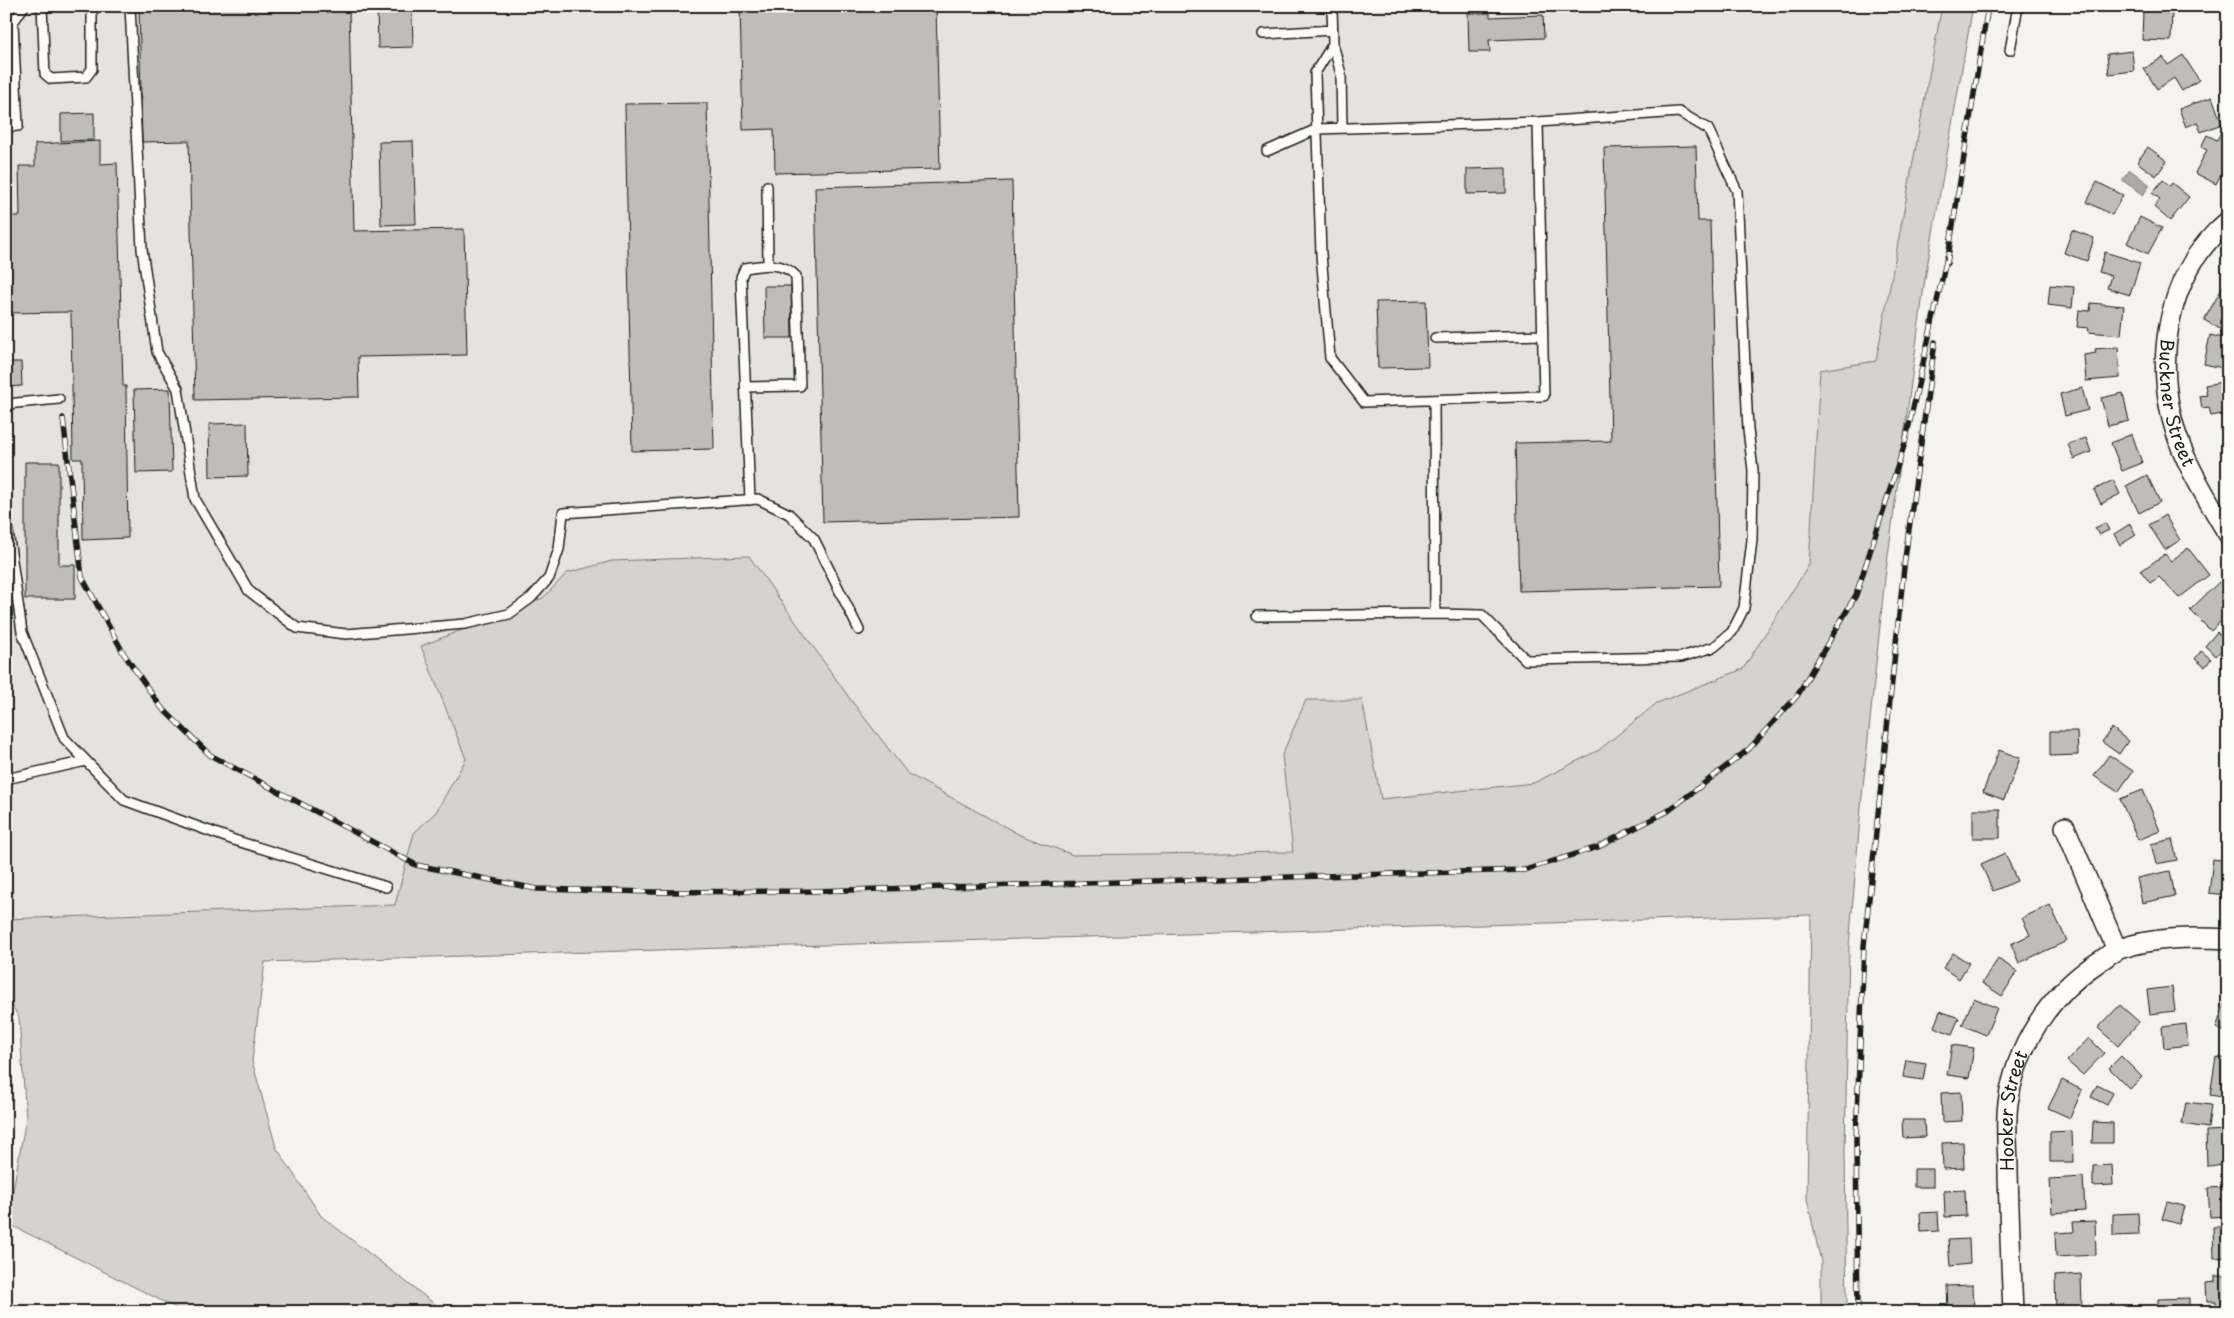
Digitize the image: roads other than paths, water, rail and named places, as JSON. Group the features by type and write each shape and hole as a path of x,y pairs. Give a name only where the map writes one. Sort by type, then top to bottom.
{"street":[{"name":"Buckner Street","path":"2228,221 2204,246 2186,273 2173,306 2165,356 2167,402 2181,446 2200,488 2228,534"},
{"path":"2065,827 2117,950"},
{"name":"Hooker Street","path":"2013,1312 2007,1131 2008,1104 2013,1074 2038,1022 2056,997 2083,972 2117,950 2150,941 2177,937 2228,939"}],"lane":[{"path":"6,33 24,6"},
{"path":"42,6 45,74 51,79 86,77 92,69 92,6"},
{"path":"130,6 142,249 157,352 178,389 195,498 250,590 297,628 346,634 465,624 509,614 531,598 549,578 559,549 563,513 758,500 789,514 814,538 859,630"},
{"path":"1332,6 1333,44 1340,74 1342,128"},
{"path":"2010,50 2018,6"},
{"path":"6,127 18,126 13,23"},
{"path":"1263,34 1333,30"},
{"path":"1333,44 1315,73 1321,254 1330,358 1364,402 1544,396 1538,122"},
{"path":"1257,616 1482,615 1526,660 1681,657 1714,647 1732,632 1744,608 1752,540 1753,470 1748,430 1737,192 1708,129 1679,112 1538,122 1317,129 1266,151"},
{"path":"767,186 768,264"},
{"path":"746,387 800,386 796,276 788,268 768,264 745,268 741,277 750,500"},
{"path":"1435,338 1542,336"},
{"path":"6,404 58,399"},
{"path":"1434,400 1435,614"},
{"path":"6,518 22,632 64,738 124,800 234,840 386,887"},
{"path":"6,779 86,761"}],"railway":[{"path":"1947,263 1988,6"},
{"path":"63,418 82,577 124,654 161,707 210,755 416,865 537,889 653,892 814,891 1525,870 1598,847 1668,811 1749,749 1797,696 1856,595 1905,443 1947,257"},
{"path":"1858,1312 1856,1139 1864,946 1905,558 1935,342"}]}
